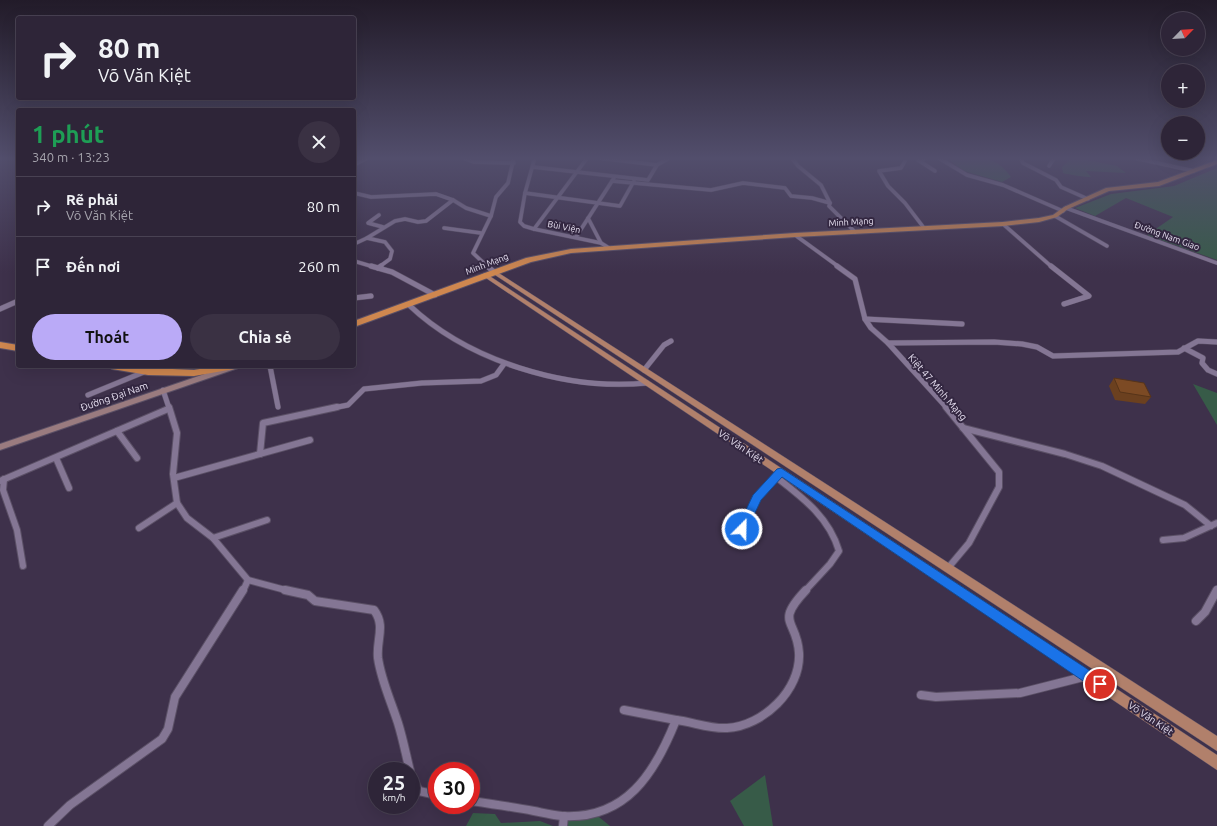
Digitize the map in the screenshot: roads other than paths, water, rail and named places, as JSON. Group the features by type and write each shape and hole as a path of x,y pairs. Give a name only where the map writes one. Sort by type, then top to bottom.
{"highway":[{"name":"Minh Mạng","path":"435,295 489,273 547,255 572,250 795,235 1003,224 1039,220 1055,216 1064,210 1095,196"},
{"path":"356,323 435,295"},
{"path":"0,345 16,348"},
{"path":"130,368 194,373 223,368"}],"main road":[{"name":"Võ Văn Kiệt","path":"489,273 602,348 647,383 778,475 869,531 1217,762"},
{"name":"Võ Văn Kiệt","path":"602,348 644,370 1217,744"},
{"path":"869,531 878,523"}],"street":[{"path":"365,196 371,197 402,196"},
{"path":"440,196 453,200 466,208 491,216"},
{"path":"489,273 472,253 491,216 497,196"},
{"name":"Bùi Viện","path":"525,196 520,222 524,226 601,243"},
{"path":"546,196 620,206 626,196"},
{"path":"576,237 603,196"},
{"path":"791,196 812,198 830,203"},
{"path":"826,196 831,208 855,232"},
{"path":"897,196 924,228"},
{"name":"Đường Nam Giao","path":"1029,196 1064,210 1217,263"},
{"path":"1080,196 1088,199"},
{"path":"534,229 558,197"},
{"path":"356,243 367,238 383,227 400,220 426,221 453,200"},
{"path":"379,215 368,223 383,227"},
{"path":"1055,216 1107,246"},
{"path":"588,218 601,243 609,248"},
{"path":"1003,224 1035,253 1089,296 1087,298 1064,304"},
{"path":"444,228 481,233"},
{"name":"Kiệt 47 Minh Mạng","path":"795,235 855,279 865,318 871,328 888,343 930,388 998,472 999,487 969,543 948,568"},
{"path":"367,238 385,242 392,251 390,259 378,268"},
{"path":"356,262 392,272 435,295"},
{"path":"356,298 371,296"},
{"path":"0,309 16,302"},
{"path":"409,305 424,320 451,338 478,353 504,364 585,382 620,385 647,383"},
{"path":"865,318 962,324"},
{"path":"644,370 664,345 671,341"},
{"path":"888,343 994,342 1022,344 1037,346 1053,356 1178,352 1198,341 1217,342"},
{"path":"1184,348 1203,358 1202,363 1204,367 1217,374"},
{"path":"260,454 263,423 348,405 364,389 410,383 481,381 496,375 504,364"},
{"name":"Đường Đại Nam","path":"0,447 229,368"},
{"path":"270,368 278,408"},
{"path":"88,395 148,370"},
{"path":"163,390 177,433 174,478 178,503 187,518 213,538 248,580 308,596 314,601 370,609 379,616 381,628 378,657 388,696 404,742 408,762"},
{"path":"23,566 17,530 3,490 2,480 168,409"},
{"path":"963,428 1065,454 1102,466 1185,505 1214,524"},
{"path":"117,431 137,458"},
{"path":"174,478 310,440"},
{"path":"56,458 69,488"},
{"path":"624,710 728,728 738,726 766,714 786,693 794,680 798,667 796,639 787,616 788,611 830,564 839,551 834,537 820,515 778,475 754,503 739,538"},
{"path":"139,528 178,503"},
{"path":"213,538 267,520"},
{"path":"1162,540 1184,538 1214,524"},
{"path":"48,826 70,806 162,739 168,729 175,697 239,598 248,580"},
{"path":"1196,621 1204,612 1217,590"},
{"path":"921,695 936,697 1020,693 1087,676"},
{"path":"480,802 564,816 601,811 623,801 642,786 666,748 676,720"},
{"path":"563,826 564,816"}]}
